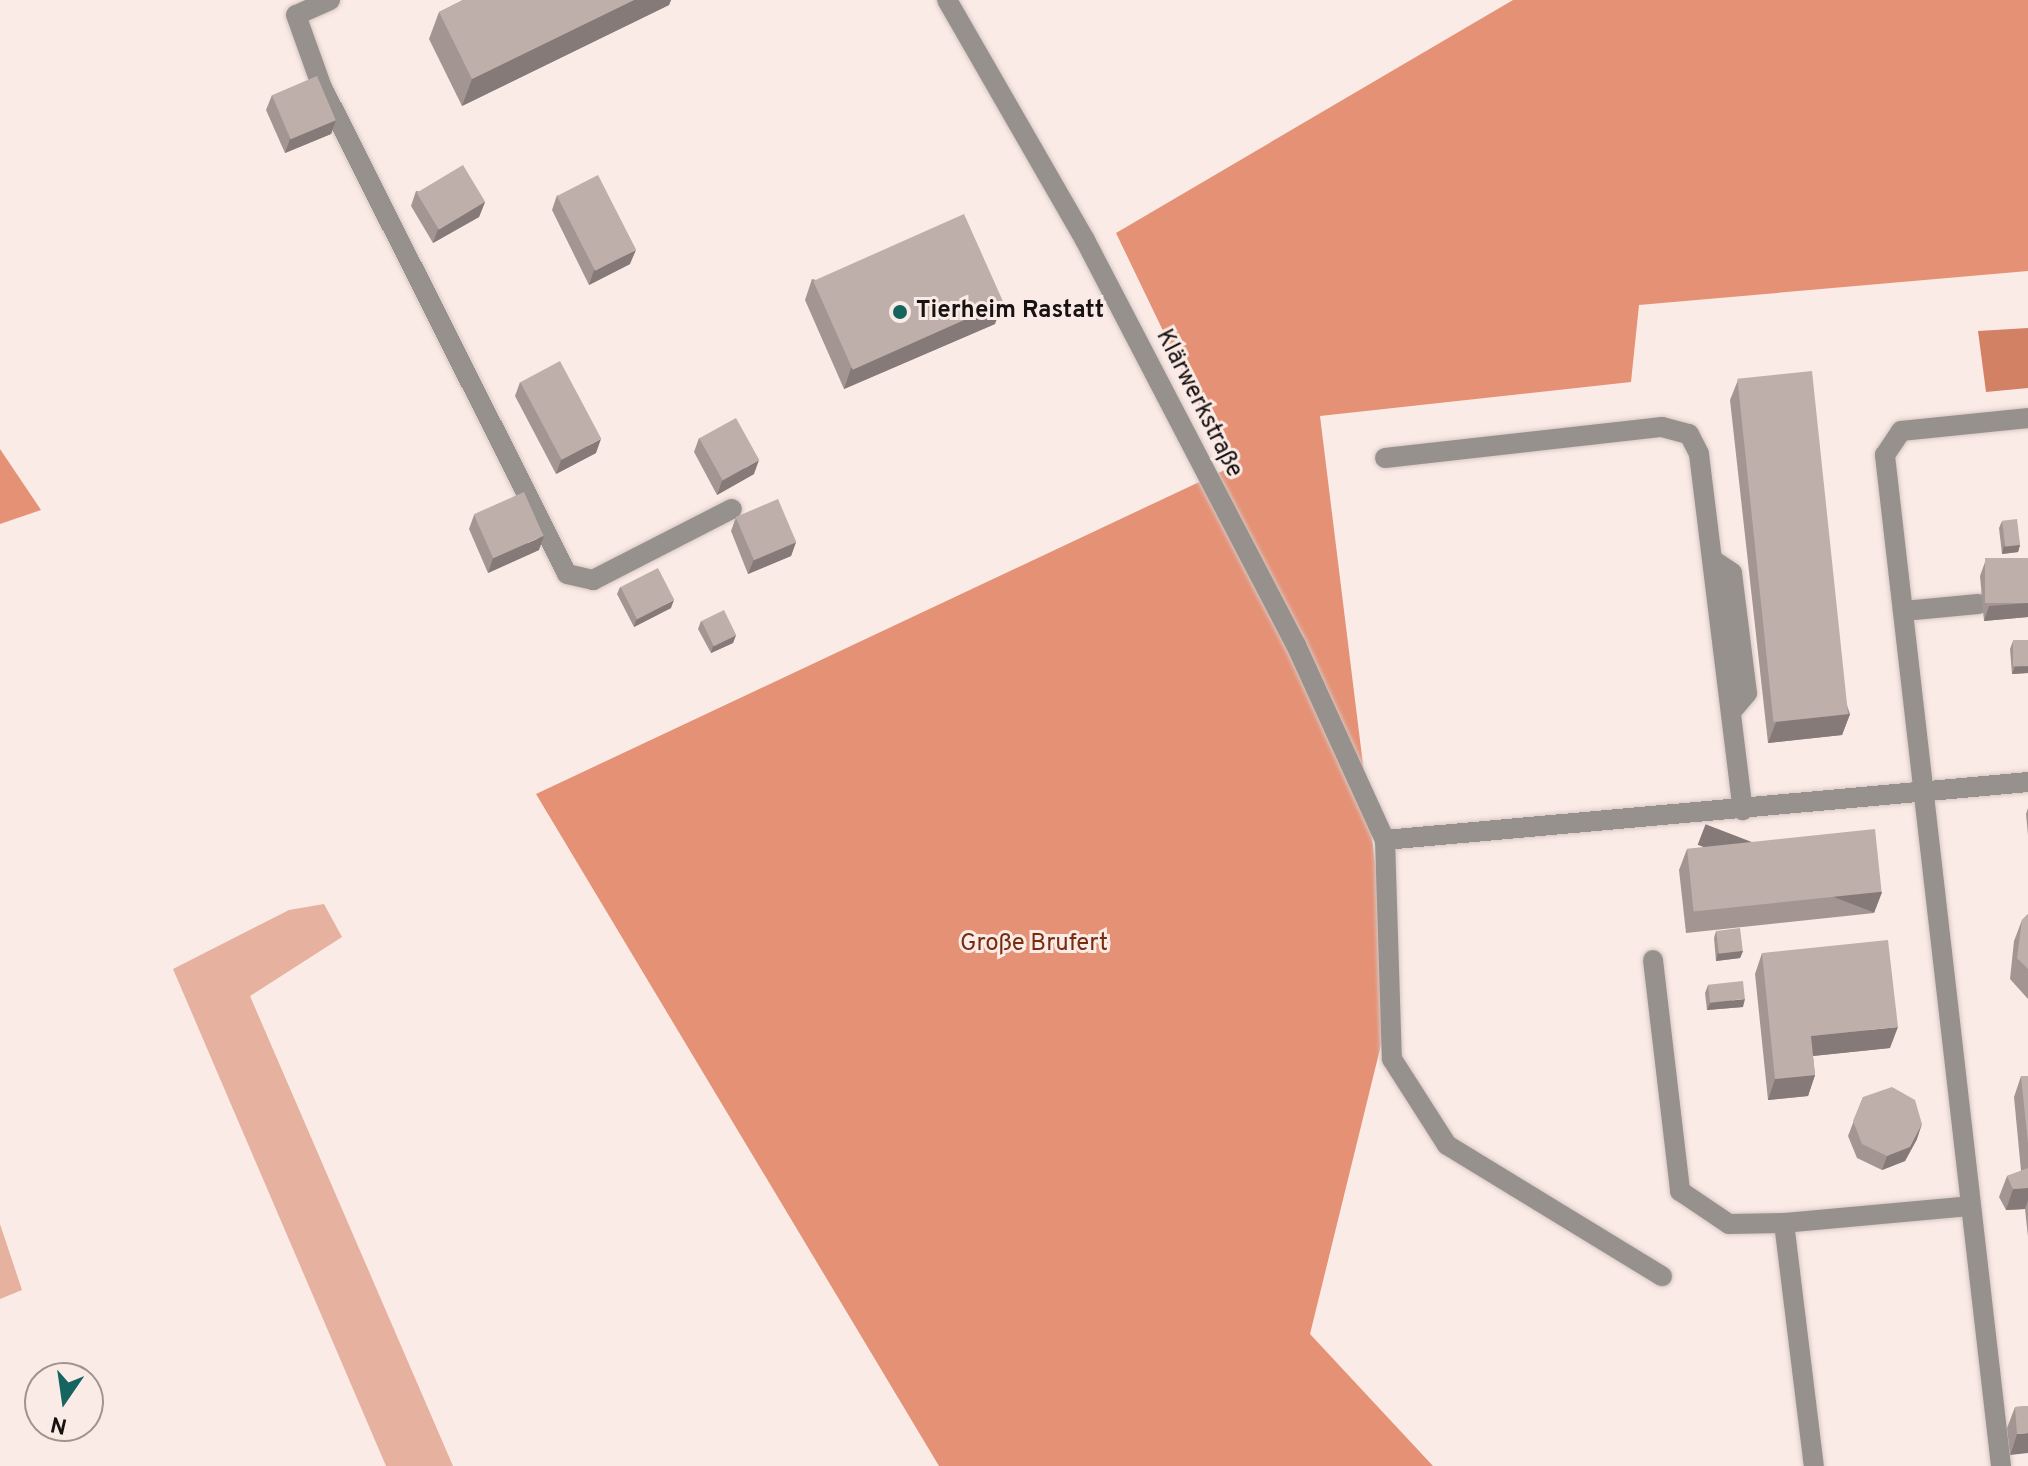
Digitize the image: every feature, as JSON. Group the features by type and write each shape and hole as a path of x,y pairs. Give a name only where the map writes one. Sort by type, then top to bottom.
{"lane":[{"path":"330,0 296,15 321,85 567,574 593,580 732,509"},
{"name":"Klärwerkstraße","path":"947,0 1085,240 1296,645 1385,840"},
{"path":"2001,1466 1885,467 1892,442 1901,431 2028,418"},
{"path":"1385,458 1662,427 1689,434 1699,454 1743,810"},
{"path":"1903,611 1979,604"},
{"path":"1662,1276 1447,1145 1392,1059 1385,840 2028,782"},
{"path":"1653,960 1680,1191 1729,1224 1784,1223 1970,1206"},
{"path":"1784,1223 1814,1466"}],"shaded area":[{"path":"2028,328 2028,388 1986,392 1978,331"},
{"path":"324,904 342,937 250,996 453,1466 386,1466 173,969 289,910"},
{"path":"0,1224 22,1290 0,1299"}],"green space":[{"name":"Große Brufert","path":"1513,0 2028,0 2028,271 1639,305 1631,382 1320,416 1392,1000 1310,1334 1433,1466 939,1466 536,794 1229,468 1116,233"},
{"path":"0,449 41,510 0,524"}],"building":[{"path":"463,0 634,0 472,79 439,12"},
{"path":"317,76 336,120 291,139 272,95"},
{"path":"463,165 485,202 439,230 417,193"},
{"path":"598,175 636,250 595,271 557,196"},
{"name":"Tierheim Rastatt","path":"964,214 1003,303 853,370 813,281"},
{"path":"560,361 601,439 562,460 520,382"},
{"path":"1812,371 1848,714 1773,722 1737,379"},
{"path":"736,418 759,460 723,480 699,438"},
{"path":"524,492 544,536 493,558 474,514"},
{"path":"778,499 796,542 754,560 736,517"},
{"path":"2017,519 2020,545 2005,547 2002,521"},
{"path":"1985,558 2028,558 2028,603 1985,603"},
{"path":"658,568 674,600 637,619 621,587"},
{"path":"724,610 736,635 714,646 702,621"},
{"path":"2013,640 2028,640 2028,666 2013,666"},
{"path":"1875,829 1882,892 1694,911 1687,849"},
{"path":"2028,914 2028,969 2017,958 2022,920"},
{"path":"1740,928 1743,951 1719,954 1716,931"},
{"path":"1888,940 1898,1027 1811,1036 1815,1075 1775,1079 1762,953"},
{"path":"1743,981 1745,999 1710,1003 1708,985"},
{"path":"2021,1076 2028,1076 2028,1144"},
{"path":"1892,1087 1915,1100 1922,1124 1910,1147 1887,1156 1862,1144 1853,1121 1863,1097"},
{"path":"2028,1168 2028,1188 2013,1189 2007,1176"},
{"path":"2028,1406 2028,1433 2017,1434 2015,1407"}],"place":[{"name":"Tierheim Rastatt","path":"900,312"}]}
